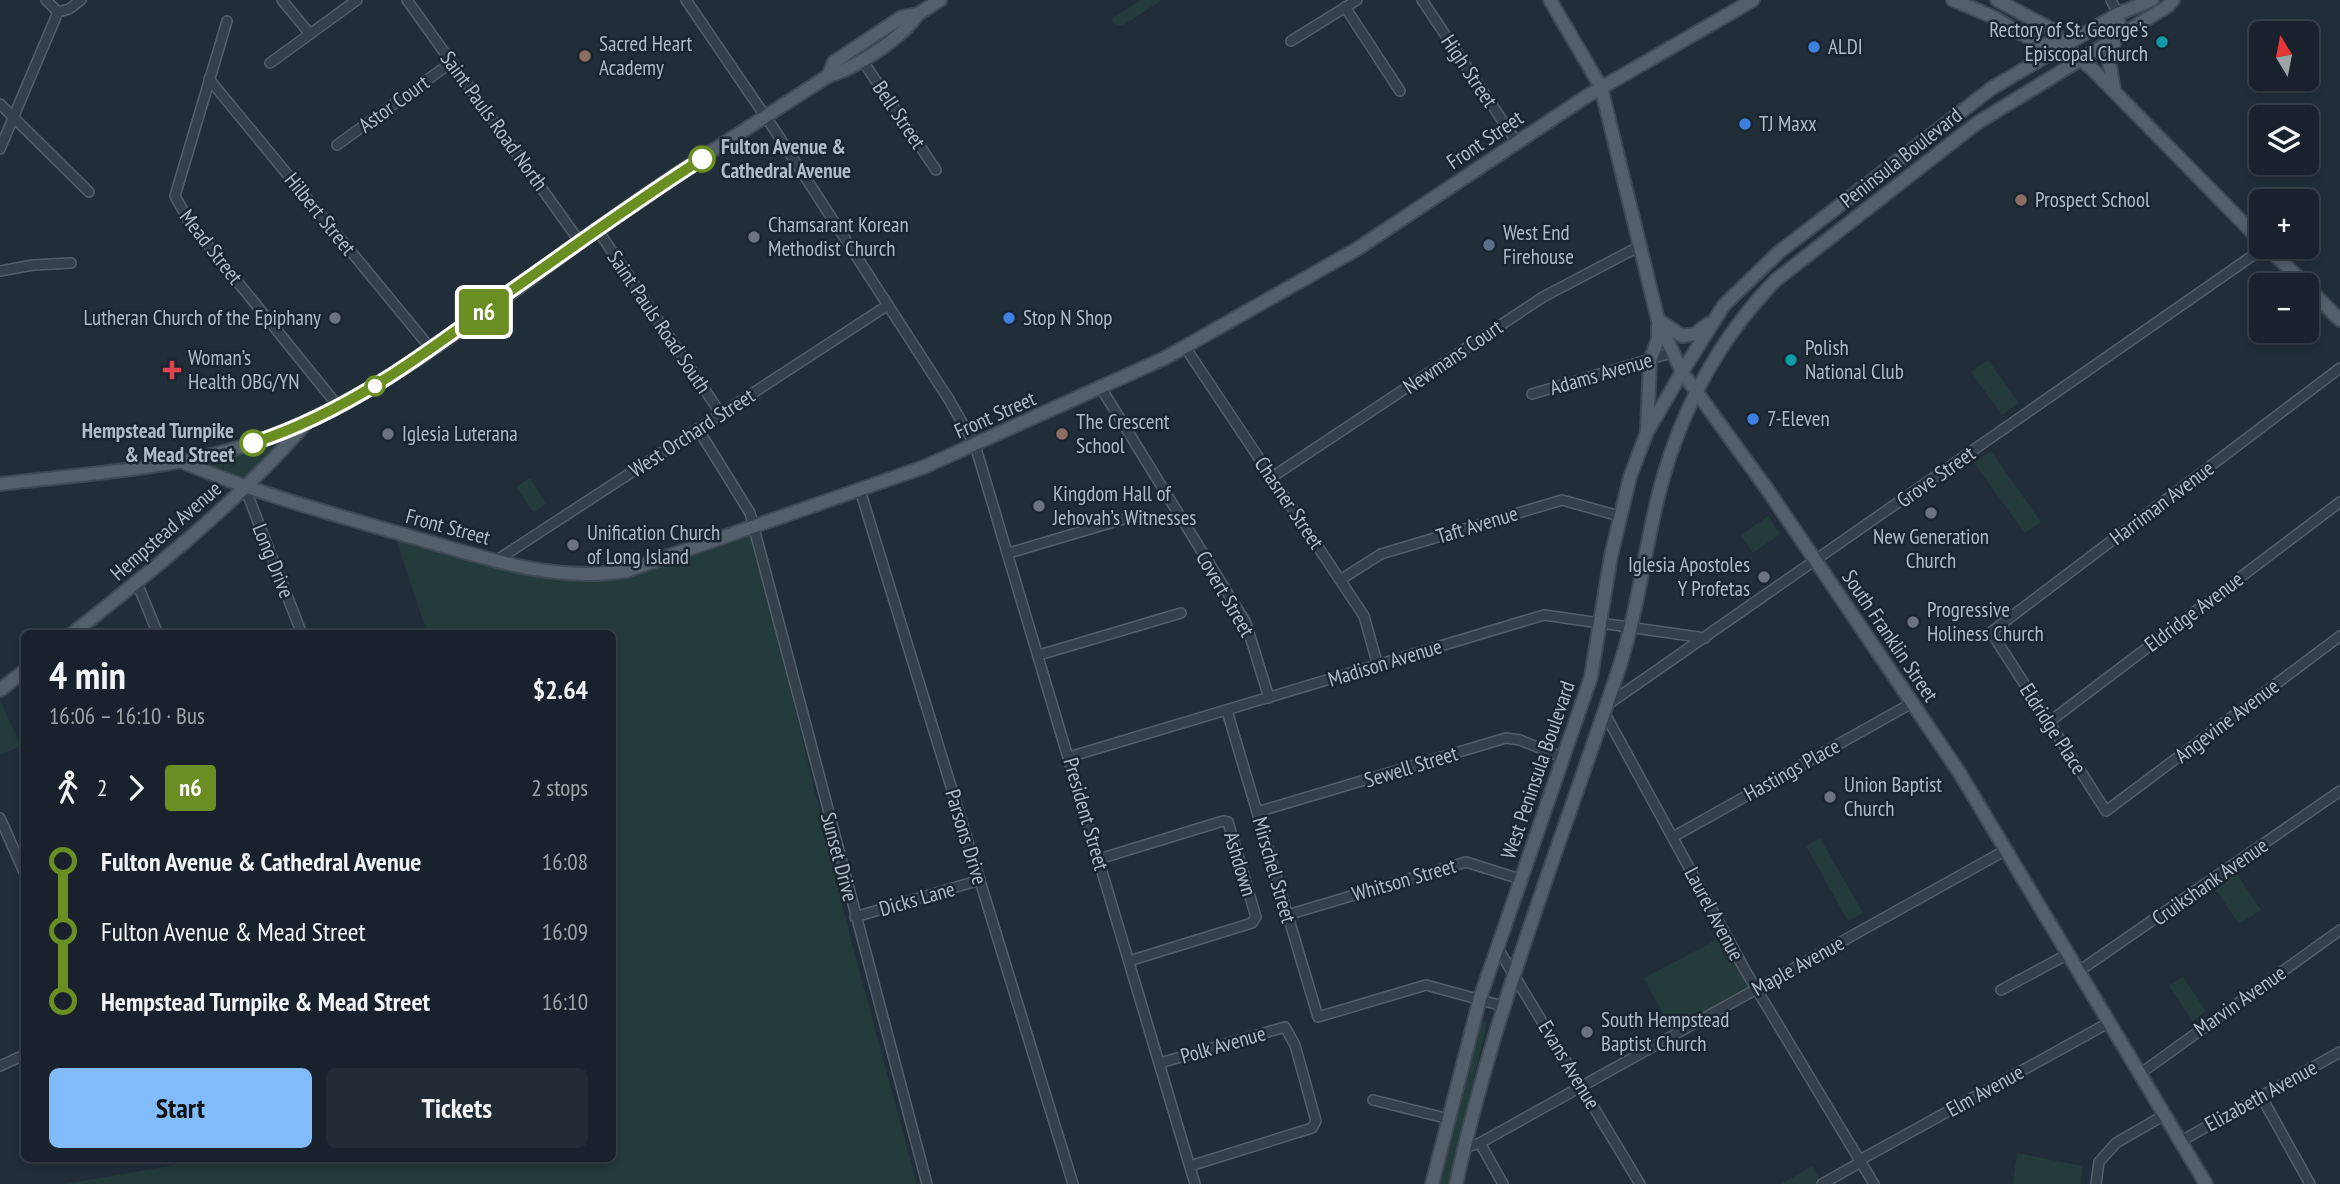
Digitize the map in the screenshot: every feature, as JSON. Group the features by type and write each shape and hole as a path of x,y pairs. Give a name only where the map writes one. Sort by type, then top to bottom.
{"main road":[{"path":"828,76 834,62 902,17 918,14 940,0"},
{"name":"South Franklin Street","path":"1550,0 1601,87 1658,320 1671,354 1912,703 2006,850 2206,1184"},
{"name":"Front Street","path":"178,460 245,488 540,572 596,576 626,571 753,529 975,445 1185,347 1357,249 1601,87 1753,0"},
{"path":"1953,0 1991,16 2039,44 2063,45"},
{"path":"1997,0 2053,30 2063,45 2114,90 2249,229"},
{"name":"Peninsula Boulevard","path":"1682,372 1724,306 1779,252 1992,88 2118,14 2152,0"},
{"name":"Peninsula Boulevard","path":"1696,393 1739,322 1776,280 1977,123 2168,6 2173,0"},
{"path":"0,484 178,460 244,446 308,421 432,350 597,229 828,76 842,72 910,27 918,14"},
{"path":"2114,90 2109,61 2119,24 2118,14"},
{"path":"2278,259 2293,273"},
{"path":"2319,299 2340,320"},
{"path":"1658,320 1677,334 1688,335 1702,330 1724,306"},
{"path":"1647,432 1650,360 1658,339 1658,320"},
{"name":"West Peninsula Boulevard","path":"1432,1184 1480,998 1591,677 1619,516 1647,432 1682,372"},
{"name":"West Peninsula Boulevard","path":"1456,1184 1513,974 1632,628 1661,486 1696,393"},
{"name":"Hempstead Avenue","path":"77,630 137,583 245,488 308,421"},
{"path":"0,690 21,673"}],"street":[{"path":"47,0 58,12"},
{"path":"58,12 69,9 81,0"},
{"path":"282,0 310,34"},
{"path":"270,63 357,0"},
{"name":"Saint Pauls Road North","path":"407,0 580,242"},
{"name":"President Street","path":"686,0 766,117 975,445 1195,1184"},
{"path":"1291,41 1356,0"},
{"name":"High Street","path":"1422,0 1516,141"},
{"path":"2111,0 2118,14"},
{"path":"1345,7 1400,91"},
{"path":"0,149 58,12"},
{"name":"Mead Street","path":"227,21 175,196 178,205 338,405"},
{"name":"Bell Street","path":"862,60 936,170"},
{"name":"Astor Court","path":"337,145 452,62"},
{"name":"Hilbert Street","path":"209,79 432,350"},
{"path":"0,104 89,192"},
{"name":"Saint Pauls Road South","path":"597,229 721,414"},
{"name":"Newmans Court","path":"1272,478 1543,297 1640,246"},
{"name":"Grove Street","path":"1606,708 2249,259"},
{"path":"0,271 33,265 71,263"},
{"name":"West Orchard Street","path":"497,561 888,305"},
{"name":"Chasner Street","path":"1185,347 1364,616 1378,666"},
{"name":"Adams Avenue","path":"1532,394 1671,354"},
{"name":"Harriman Avenue","path":"1996,639 1991,632 2340,368"},
{"name":"Covert Street","path":"1101,388 1246,623 1269,698"},
{"name":"Sunset Drive","path":"698,429 750,513 927,1184"},
{"name":"Long Drive","path":"245,488 300,630"},
{"name":"Parsons Drive","path":"860,490 1073,1184"},
{"name":"Taft Avenue","path":"1340,580 1381,554 1562,499 1619,516"},
{"name":"Eldridge Avenue","path":"2049,722 2340,502"},
{"path":"1009,553 1127,518"},
{"path":"137,583 156,630"},
{"path":"1039,655 1181,613"},
{"name":"Madison Avenue","path":"1069,757 1544,615 1705,638"},
{"name":"Angevine Avenue","path":"2114,805 2340,636"},
{"name":"Eldridge Place","path":"1996,639 2106,811 2114,805"},
{"name":"Hastings Place","path":"1673,837 1912,703"},
{"name":"Laurel Avenue","path":"1606,708 1757,989 1874,1184"},
{"name":"Mirschel Street","path":"1227,711 1318,1017 1426,985 1480,998"},
{"name":"Sewell Street","path":"1257,812 1506,738 1520,740 1564,758"},
{"name":"Cruikshank Avenue","path":"2079,971 2340,791"},
{"path":"0,818 21,865"},
{"name":"Ashdown","path":"1099,859 1216,822 1228,822 1253,906 1256,917 1244,928 1129,961"},
{"name":"Maple Avenue","path":"1464,1148 1480,1143 2006,850"},
{"name":"Whitson Street","path":"1287,915 1466,862 1520,879"},
{"name":"Dicks Lane","path":"855,917 980,880"},
{"name":"Marvin Avenue","path":"2141,1073 2340,930"},
{"name":"Evans Avenue","path":"1497,947 1640,1184"},
{"path":"2001,990 2068,954"},
{"path":"1480,998 1503,1006"},
{"name":"Elm Avenue","path":"1822,1184 2110,1022"},
{"name":"Polk Avenue","path":"1160,1063 1285,1027 1294,1045 1316,1121 1305,1132 1190,1166"},
{"name":"Elizabeth Avenue","path":"2181,1141 2340,1052"},
{"path":"0,1066 21,1056"},
{"path":"2261,1096 2310,1184"},
{"path":"1373,1100 1449,1119"},
{"path":"2096,1184 2099,1162 2109,1150 2121,1139 2166,1114"},
{"path":"1480,1143 1503,1184"}],"green space":[{"path":"1141,0 1162,0 1122,26 1114,24 1111,19"},
{"path":"1988,360 2019,403 2002,415 1971,372"},
{"path":"287,436 246,482 198,462"},
{"path":"1991,451 2041,522 2025,533 1974,463"},
{"path":"530,478 546,504 533,512 516,487"},
{"path":"1768,516 1780,534 1753,553 1741,535"},
{"path":"394,533 593,577 752,533 851,940 917,1184 66,1184 191,1162 616,1162 616,630 426,630"},
{"path":"0,700 21,746 0,755"},
{"path":"1820,838 1863,913 1848,921 1806,846"},
{"path":"2236,873 2261,910 2239,924 2214,887"},
{"path":"1724,936 1754,989 1673,1033 1644,978"},
{"path":"2183,977 2206,1011 2192,1021 2169,986"},
{"path":"1482,1021 1487,1023 1449,1184 1439,1184"},
{"path":"2017,1153 2082,1166 2081,1184 2013,1184"},
{"path":"1812,1166 1822,1184 1781,1184"}],"bus line":[{"name":"n6","path":"253,443 313,418 412,364 597,229 702,159"}],"place":[{"name":"Rectory of St. George's Episcopal Church","path":"2162,42"},
{"name":"ALDI","path":"1814,47"},
{"name":"Sacred Heart Academy","path":"585,56"},
{"name":"TJ Maxx","path":"1745,124"},
{"name":"Fulton Avenue & Cathedral Avenue","path":"702,159"},
{"name":"Prospect School","path":"2021,200"},
{"name":"Chamsarant Korean Methodist Church","path":"754,237"},
{"name":"West End Firehouse","path":"1489,245"},
{"name":"Lutheran Church of the Epiphany","path":"335,318"},
{"name":"Stop N Shop","path":"1009,318"},
{"name":"Polish National Club","path":"1791,360"},
{"name":"Woman’s Health OBG/YN","path":"172,370"},
{"name":"7-Eleven","path":"1753,419"},
{"name":"Iglesia Luterana","path":"388,434"},
{"name":"The Crescent School","path":"1062,434"},
{"name":"Hempstead Turnpike & Mead Street","path":"253,443"},
{"name":"Kingdom Hall of Jehovah’s Witnesses","path":"1039,506"},
{"name":"New Generation Church","path":"1931,513"},
{"name":"Unification Church of Long Island","path":"573,545"},
{"name":"Iglesia Apostoles Y Profetas","path":"1764,577"},
{"name":"Progressive Holiness Church","path":"1913,622"},
{"name":"Union Baptist Church","path":"1830,797"},
{"name":"South Hempstead Baptist Church","path":"1587,1032"}]}
